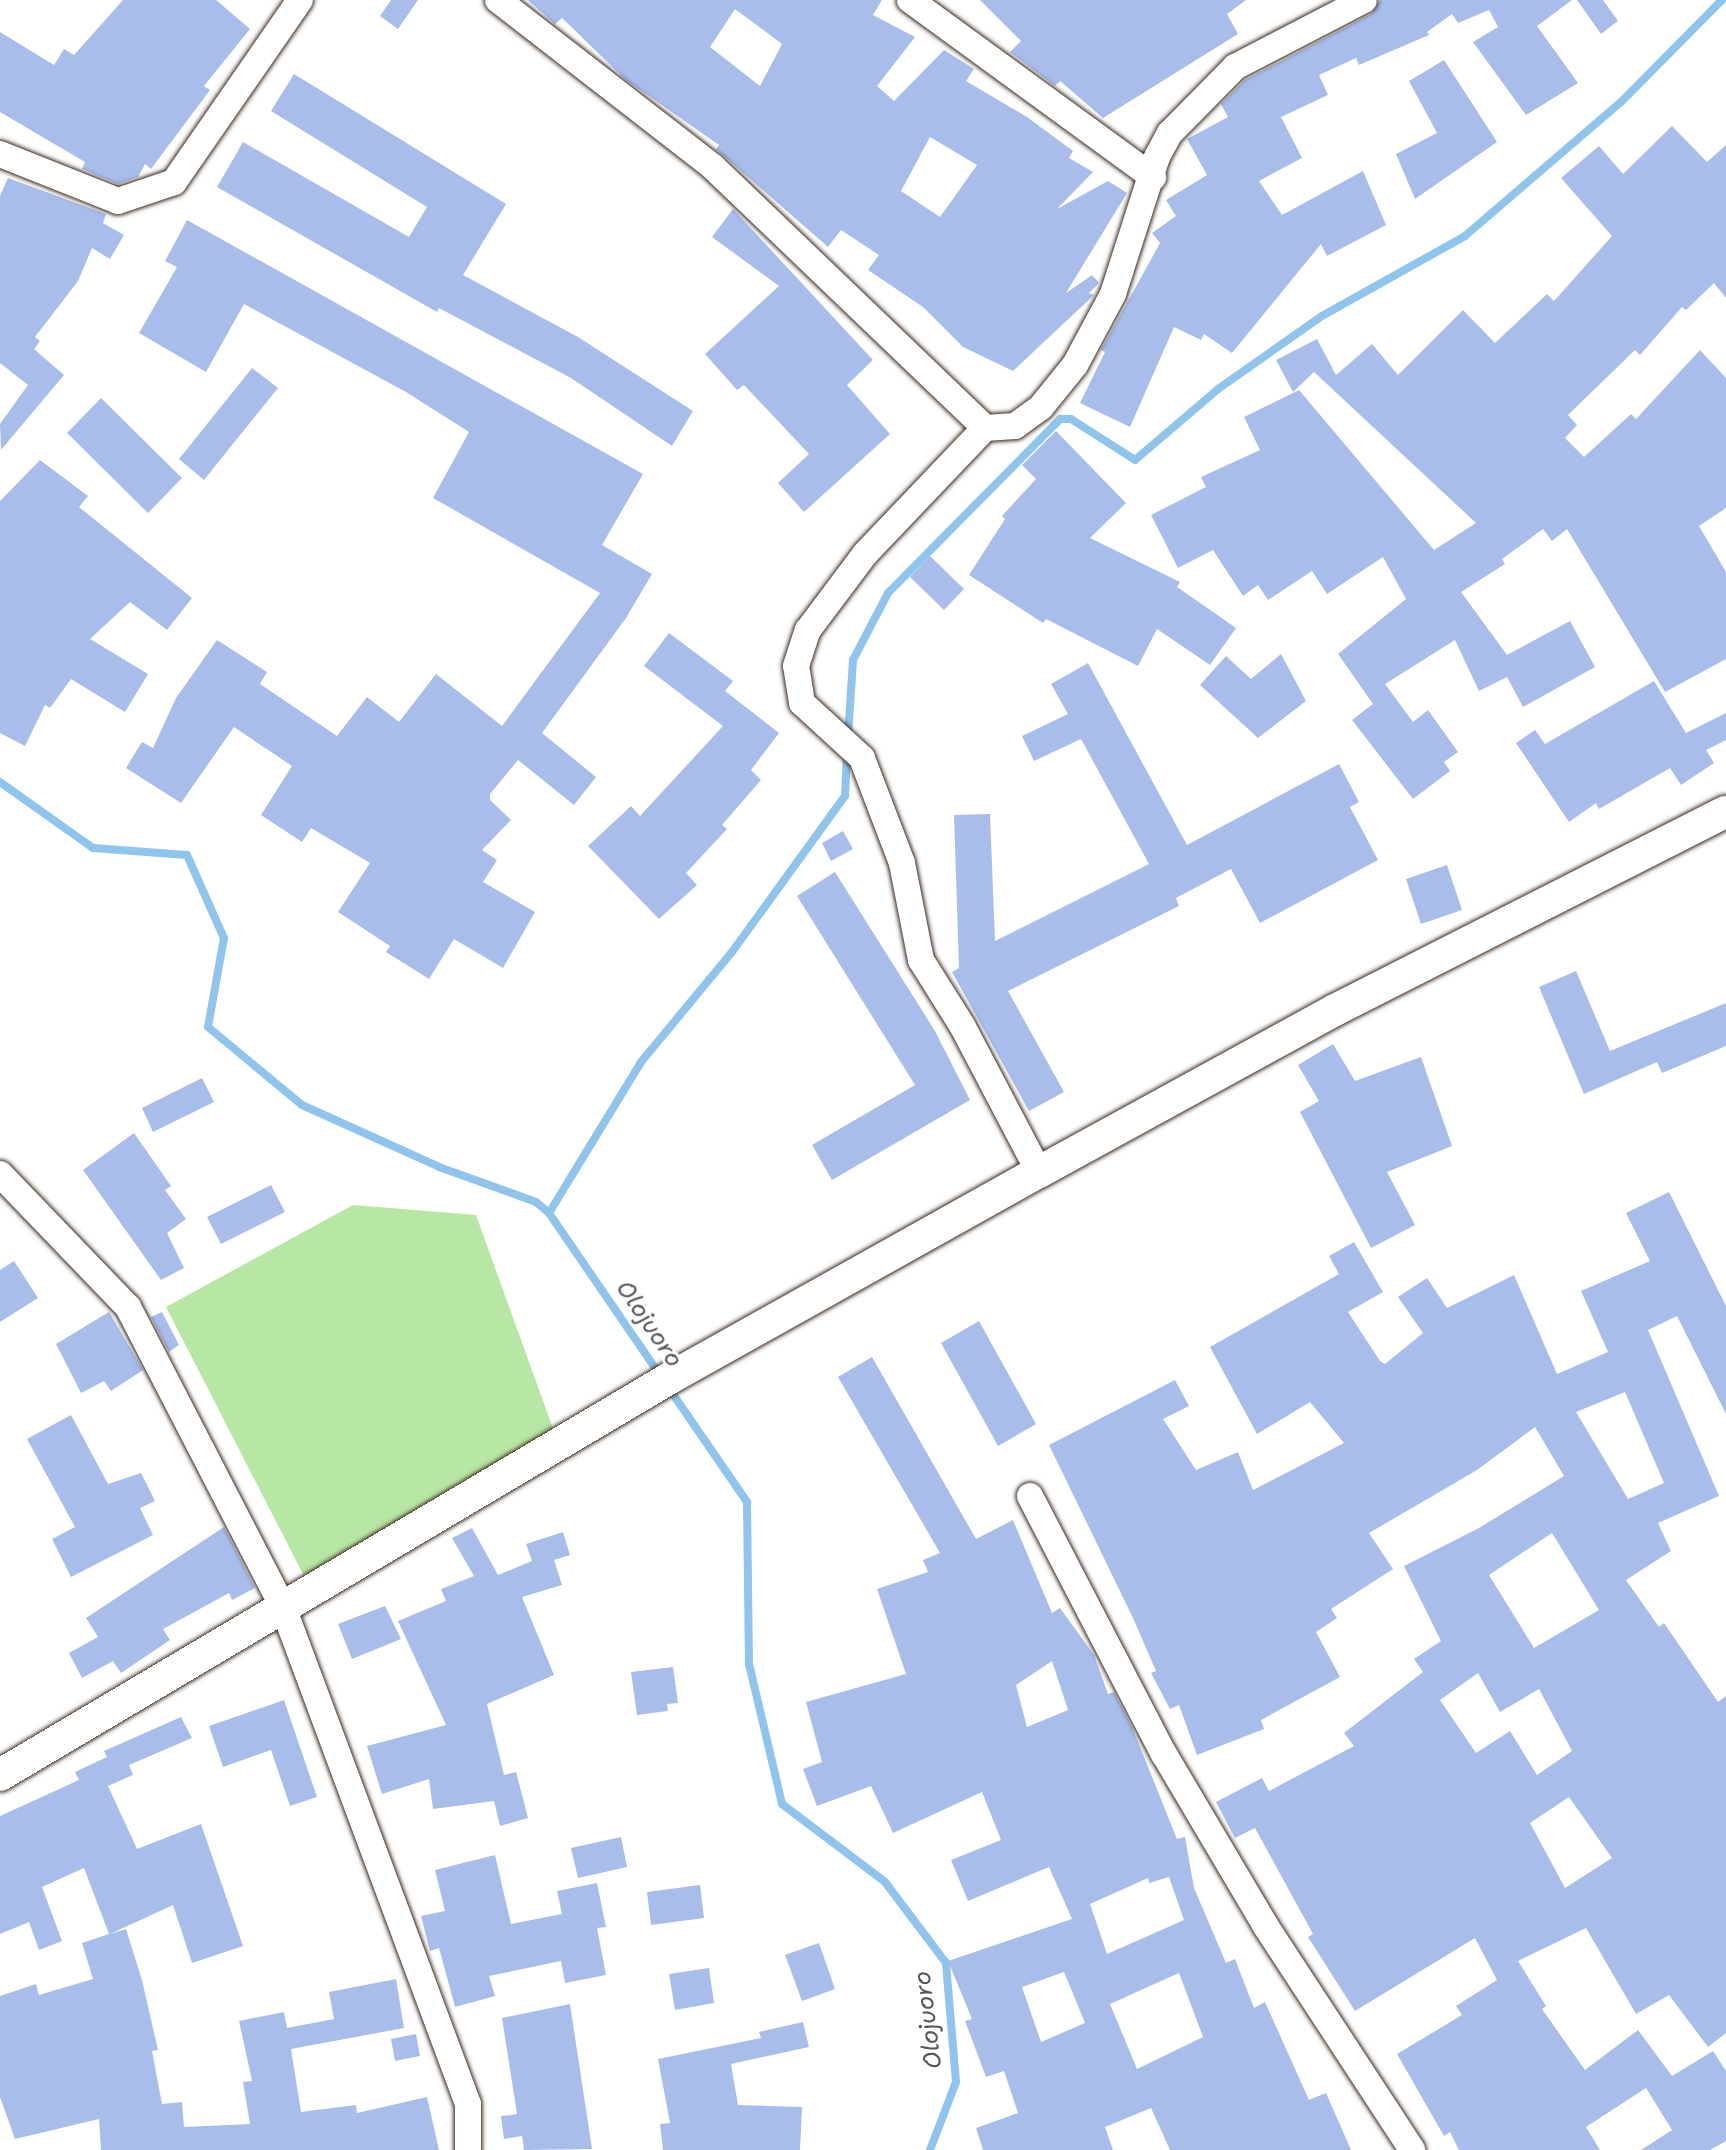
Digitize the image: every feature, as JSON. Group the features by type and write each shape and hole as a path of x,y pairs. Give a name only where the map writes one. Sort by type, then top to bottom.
{"street":[{"path":"0,154 118,201 174,182 300,0"},
{"path":"498,0 713,167 985,428"},
{"path":"910,0 1153,177"},
{"path":"1039,1172 963,1027 921,960 902,863 862,758 839,733 802,703 796,666 808,630 865,554 985,428 1015,426 1041,407 1075,365 1113,294 1170,133 1235,67 1364,0"},
{"path":"0,1775 670,1378 1039,1172 1335,1010 1726,812"},
{"path":"0,1174 128,1307 283,1607 468,2104 468,2150"},
{"path":"1030,1496 1164,1754 1265,1925 1412,2150"}],"green space":[{"path":"353,1205 476,1215 555,1434 306,1580 166,1307"}],"building":[{"path":"123,0 216,0 250,29 204,86 210,90 151,169 145,164 138,177 118,184 82,169 85,162 0,112 0,32 54,65 64,49 74,55"},
{"path":"391,0 418,0 398,29 380,16"},
{"path":"528,0 882,0 873,15 915,37 877,86 894,101 944,50 974,69 966,81 1027,117 1073,151 1069,158 1093,172 1057,209 1108,181 1127,193 1066,293 1092,275 1099,283 1089,293 1094,295 1013,371 963,347 923,307 868,270 879,255 841,230 828,247 716,149 719,145 626,80 562,18 555,24","holes":["735,9 782,44 760,86 710,47","930,137 977,165 940,217 901,191"]},
{"path":"980,0 1246,0 1227,14 1238,34 1103,118 1060,81 1055,86 1010,52 1021,41"},
{"path":"1380,0 1572,0 1537,26 1578,83 1526,115 1473,42 1498,27 1489,10 1458,23 1452,14 1427,32 1429,35 1359,65 1356,58 1319,75 1328,95 1281,117 1302,158 1259,181 1282,215 1363,171 1386,225 1327,256 1321,244 1232,353 1204,334 1201,340 1174,327 1130,427 1080,403 1105,352 1101,350 1160,243 1152,233 1176,216 1166,200 1207,175 1187,139 1228,117 1221,104 1245,80 1371,14"},
{"path":"1577,0 1603,0 1618,21 1601,34"},
{"path":"1444,60 1497,142 1415,199 1396,154 1437,133 1409,81"},
{"path":"294,74 506,204 463,275 578,337 693,411 672,446 571,378 439,308 437,312 217,187 243,142 409,237 427,207 271,111"},
{"path":"1672,126 1707,162 1726,145 1726,298 1714,283 1686,310 1682,307 1640,355 1635,350 1568,415 1577,425 1565,438 1584,457 1631,414 1636,419 1700,350 1726,378 1726,508 1699,526 1726,572 1726,659 1665,692 1567,529 1552,541 1543,529 1502,559 1505,564 1461,592 1507,655 1570,621 1595,667 1523,707 1507,677 1479,691 1455,640 1385,684 1413,722 1428,710 1458,752 1444,762 1450,771 1413,799 1352,720 1373,704 1338,654 1406,599 1383,557 1327,594 1312,571 1268,600 1258,585 1243,596 1213,550 1178,568 1151,515 1206,487 1201,477 1260,450 1244,417 1299,390 1434,550 1476,523 1314,372 1293,392 1276,360 1317,339 1336,375 1372,344 1398,375 1463,310 1495,343 1547,294 1554,301 1612,236 1561,178 1599,146 1623,174"},
{"path":"8,178 106,214 103,223 124,235 110,259 92,248 78,281 35,337 40,341 34,349 64,375 1,450 0,424 28,385 0,363 0,196"},
{"path":"733,209 873,360 847,385 890,434 804,512 778,483 809,454 744,385 737,390 705,354 779,286 712,237"},
{"path":"187,220 643,474 602,545 652,574 626,618 542,733 596,777 574,805 518,760 490,794 490,800 511,820 482,850 497,860 483,882 535,912 503,968 454,939 429,979 386,952 390,946 338,912 370,863 311,828 302,842 261,815 292,766 234,727 181,803 126,768 142,742 153,748 176,698 217,640 267,672 260,684 337,736 367,697 399,722 436,674 502,726 600,593 433,498 469,432 406,392 244,304 206,372 139,333 177,267 165,261"},
{"path":"252,368 278,388 204,480 179,459"},
{"path":"101,398 182,478 148,513 67,433"},
{"path":"1056,431 1126,503 1090,538 1180,582 1177,587 1236,628 1210,665 1157,629 1138,666 1046,619 1043,623 969,575 1005,519 1002,516 1036,479 1022,465"},
{"path":"40,460 88,496 79,507 192,598 167,630 130,602 90,639 148,674 125,712 71,679 50,708 45,705 25,746 0,733 0,501"},
{"path":"930,556 964,589 944,610 910,577"},
{"path":"669,633 733,681 725,691 779,733 751,770 761,780 722,825 727,829 686,873 697,885 659,919 588,846 631,806 640,816 723,726 644,666"},
{"path":"1281,654 1306,701 1258,738 1200,685 1226,656 1251,679"},
{"path":"1088,663 1187,845 1339,764 1359,802 1350,807 1378,860 1260,923 1231,869 1176,898 1179,906 1008,991 1064,1092 1029,1111 952,972 959,968 954,815 990,814 995,941 1149,864 1081,739 1034,761 1022,736 1068,714 1051,684"},
{"path":"1654,681 1686,733 1726,713 1726,740 1706,750 1714,763 1681,785 1670,768 1599,809 1596,803 1569,822 1516,743 1535,730 1545,744"},
{"path":"843,831 853,849 831,861 822,843"},
{"path":"1447,865 1462,910 1421,924 1406,879"},
{"path":"835,872 935,1031 970,1100 832,1180 812,1145 915,1085 797,896"},
{"path":"1576,971 1610,1051 1726,1003 1726,1046 1662,1073 1657,1062 1584,1094 1539,987"},
{"path":"1333,1044 1355,1081 1421,1057 1452,1146 1387,1172 1415,1225 1371,1248 1300,1112 1319,1101 1298,1065"},
{"path":"202,1078 214,1102 153,1132 142,1108"},
{"path":"134,1133 171,1186 165,1190 186,1219 167,1233 184,1268 161,1280 83,1170"},
{"path":"271,1185 285,1212 221,1244 207,1217"},
{"path":"1669,1192 1726,1306 1726,1414 1677,1316 1648,1330 1719,1496 1658,1523 1671,1551 1626,1580 1659,1627 1664,1623 1718,1702 1726,1696 1726,2033 1708,2047 1669,1995 1636,2014 1586,1928 1518,1961 1546,2006 1542,2009 1585,2070 1638,2030 1672,2076 1713,2051 1726,2071 1726,2141 1710,2150 1641,2150 1672,2130 1646,2088 1586,2127 1600,2150 1459,2150 1450,2132 1444,2136 1397,2054 1462,2015 1456,2006 1497,1980 1475,1938 1355,2011 1308,1937 1313,1934 1255,1828 1235,1838 1216,1802 1262,1778 1269,1791 1354,1746 1344,1733 1423,1672 1414,1659 1441,1641 1404,1566 1479,1528 1564,1476 1535,1427 1477,1470 1369,1533 1393,1569 1331,1609 1337,1618 1316,1632 1340,1677 1261,1720 1264,1729 1197,1755 1179,1705 1170,1709 1151,1673 1156,1671 1133,1618 1049,1445 1175,1380 1189,1406 1163,1419 1196,1470 1238,1452 1253,1490 1344,1443 1310,1402 1257,1434 1210,1347 1339,1274 1329,1256 1354,1242 1383,1292 1348,1312 1380,1361 1385,1364 1423,1333 1398,1297 1427,1278 1447,1308 1514,1275 1557,1374 1608,1352 1581,1291 1650,1261 1626,1213","holes":["1625,1392 1664,1483 1628,1499 1576,1412","1552,1533 1599,1610 1534,1648 1489,1575","1478,1673 1500,1712 1539,1689 1572,1751 1537,1775 1510,1731 1476,1753 1440,1700","1569,1797 1612,1858 1565,1888 1530,1823"]},
{"path":"14,1261 38,1298 0,1322 0,1270"},
{"path":"109,1312 143,1370 111,1391 104,1381 81,1393 56,1344"},
{"path":"162,1312 179,1345 169,1352 151,1317"},
{"path":"979,1321 1036,1424 998,1446 941,1343"},
{"path":"872,1357 976,1539 1013,1520 1052,1613 1060,1608 1094,1655 1108,1694 1114,1692 1132,1727 1177,1839 1185,1837 1194,1888 1226,1963 1235,1959 1254,2008 1265,2002 1309,2100 1326,2093 1351,2150 1170,2150 1151,2108 1105,2127 1113,2150 983,2150 976,2128 1018,2113 1004,2071 986,2077 965,2021 972,2019 948,1961 1072,1919 1049,1867 968,1901 951,1860 1001,1840 982,1792 893,1833 871,1786 817,1806 803,1769 822,1762 806,1702 906,1674 877,1589 928,1572 923,1560 940,1553 838,1377","holes":["1052,1661 1068,1710 1027,1727 1016,1685","1169,1877 1184,1920 1107,1954 1090,1904 1148,1878 1149,1883","1064,1972 1085,2023 1041,2042 1022,1987","1179,1973 1203,2037 1137,2069 1110,2004"]},
{"path":"71,1415 108,1484 141,1473 155,1501 140,1508 153,1535 71,1577 52,1539 75,1527 27,1439"},
{"path":"224,1527 255,1588 232,1600 229,1593 163,1629 170,1640 121,1673 113,1661 82,1678 69,1653 98,1637 86,1618"},
{"path":"472,1528 498,1575 532,1561 526,1544 563,1532 570,1555 554,1560 562,1585 522,1597 554,1675 487,1704 504,1775 516,1772 528,1818 500,1826 494,1801 433,1809 429,1779 382,1794 367,1746 446,1725 398,1621 446,1601 441,1589 474,1576 452,1538"},
{"path":"385,1606 401,1639 352,1659 338,1624"},
{"path":"673,1667 678,1703 667,1704 668,1711 637,1715 631,1672"},
{"path":"284,1700 317,1797 290,1806 271,1750 223,1767 209,1726"},
{"path":"181,1717 192,1738 129,1765 133,1775 108,1786 137,1849 201,1824 243,1946 192,1963 173,1905 110,1934 126,1929 142,1980 158,2050 152,2051 162,2104 182,2102 184,2127 250,2124 243,2082 252,2081 239,2021 284,2012 287,2028 334,2019 329,1992 396,1979 404,2028 291,2049 301,2112 356,2105 357,2113 427,2097 439,2150 101,2150 99,2119 15,2139 0,2097 0,1996 36,1984 39,1995 93,1979 82,1943 109,1934 84,1868 42,1887 62,1941 39,1950 29,1922 0,1934 0,1816 79,1780 75,1772 107,1757 104,1751"},
{"path":"621,1837 627,1867 578,1878 571,1848"},
{"path":"495,1855 511,1924 562,1914 557,1891 597,1883 606,1927 597,1928 606,1975 565,1983 561,1961 489,1976 495,1996 455,2007 439,1948 430,1951 421,1916 445,1911 435,1870"},
{"path":"700,1885 704,1918 651,1925 647,1892"},
{"path":"819,1943 835,1989 802,2001 785,1955"},
{"path":"709,1968 714,2003 675,2010 669,1974"},
{"path":"570,2004 592,2149 524,2150 522,2136 504,2139 501,2116 517,2114 502,2018"},
{"path":"803,2022 809,2047 731,2064 738,2105 802,2107 800,2150 663,2150 660,2124 670,2123 658,2059 761,2038 759,2032"},
{"path":"416,2034 420,2056 395,2061 391,2039"}],"waterway":[{"path":"848,736 853,660 888,593 1060,419 1071,419 1135,460 1218,389 1322,316 1465,236 1621,102 1722,0"},
{"path":"549,1213 641,1062 732,952 845,796 847,753"},
{"name":"Olojuoro","path":"0,782 93,848 187,855 224,938 208,1027 302,1105 439,1167 536,1202 549,1213 660,1375"},
{"name":"Olojuoro","path":"668,1387 747,1502 749,1664 782,1804 885,1882 946,1963 956,2082 930,2150"}]}
